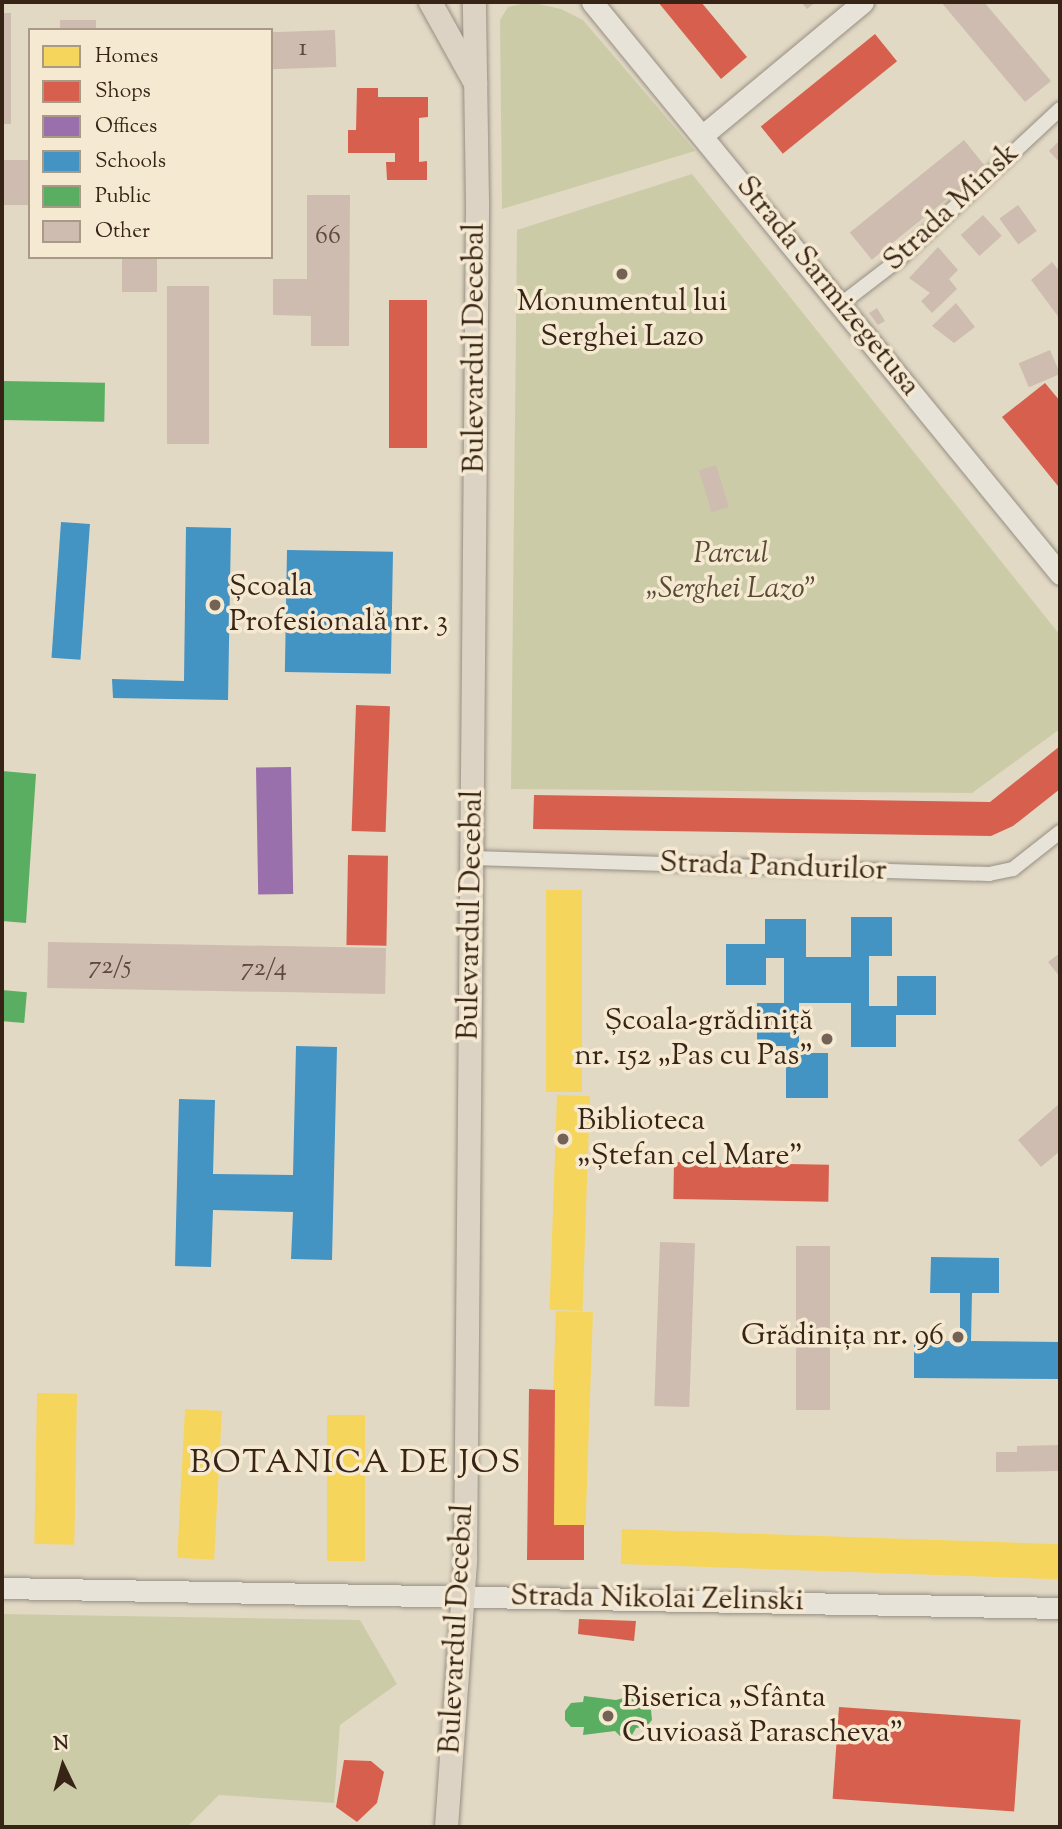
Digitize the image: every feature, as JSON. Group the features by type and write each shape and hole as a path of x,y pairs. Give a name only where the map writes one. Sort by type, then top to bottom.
{"main road":[{"path":"430,2 477,85"},
{"name":"Bulevardul Decebal","path":"446,1827 465,1595 477,85 474,2"}],"street":[{"name":"Strada Sarmizegetusa","path":"592,2 1060,574"},
{"path":"703,135 863,2"},
{"name":"Strada Minsk","path":"841,304 906,253 1060,109"},
{"name":"Strada Pandurilor","path":"472,858 989,874 1013,869 1060,832"},
{"name":"Strada Nikolai Zelinski","path":"2,1588 1060,1608"}],"green space":[{"path":"530,2 561,9 583,20 695,151 502,209 500,20 508,7"},
{"name":"Parcul „Serghei Lazo”","path":"692,174 1060,635 1060,729 972,793 511,789 517,230"},
{"path":"2,1614 360,1620 397,1684 340,1725 334,1803 219,1795 187,1827 2,1827"}],"building: Homes":[{"path":"546,890 582,890 582,1092 546,1092"},
{"path":"557,1095 590,1096 582,1311 549,1310"},
{"path":"556,1311 593,1312 586,1526 549,1525"},
{"path":"37,1393 77,1394 74,1545 34,1544"},
{"path":"185,1409 222,1411 214,1560 177,1558"},
{"path":"327,1415 365,1415 365,1561 327,1561"},
{"path":"622,1529 1060,1544 1059,1579 621,1564"}],"building: Shops":[{"path":"658,2 701,2 747,57 721,79"},
{"path":"875,34 897,61 783,154 761,127"},
{"path":"357,88 378,88 378,97 428,97 428,117 419,118 419,162 427,161 427,180 387,180 386,162 395,162 395,153 348,153 348,130 356,130"},
{"path":"389,300 427,300 427,448 389,448"},
{"path":"1045,383 1060,401 1058,486 1002,417"},
{"path":"356,705 390,706 386,832 352,831"},
{"path":"1060,746 1060,789 1013,826 991,836 533,829 534,795 990,802"},
{"path":"348,855 388,856 386,946 346,945"},
{"path":"674,1162 829,1165 828,1202 673,1199"},
{"path":"529,1389 555,1390 554,1525 584,1525 584,1560 527,1560"},
{"path":"579,1619 636,1621 634,1641 578,1634"},
{"path":"839,1707 1021,1720 1014,1811 833,1799"},
{"path":"344,1760 371,1761 384,1772 377,1803 357,1822 336,1807"}],"building: Offices":[{"path":"291,767 293,894 258,895 256,768"}],"building: Schools":[{"path":"61,522 90,524 80,660 52,658"},
{"path":"186,527 231,528 228,700 113,698 112,679 184,681"},
{"path":"287,550 393,552 391,674 285,672"},
{"path":"851,917 892,917 892,956 869,956 869,1006 897,1006 897,976 936,976 936,1015 896,1015 896,1047 851,1047 851,1003 799,1003 799,1053 828,1053 828,1098 786,1098 786,1046 757,1046 757,1003 784,1003 784,958 766,958 766,985 726,985 726,944 765,944 765,919 806,919 806,957 851,957"},
{"path":"296,1046 337,1047 332,1260 291,1259 293,1212 213,1210 211,1267 175,1266 179,1099 215,1100 213,1174 293,1175"},
{"path":"931,1257 999,1258 999,1293 972,1293 971,1341 1060,1342 1060,1379 914,1378 914,1341 960,1341 960,1293 930,1293"}],"building: Public":[{"path":"2,381 105,383 104,422 2,420"},
{"path":"2,771 36,774 26,923 2,921"},
{"path":"2,990 27,992 24,1023 2,1021"},
{"name":"Biserica „Sfânta Cuvioasă Parascheva”","path":"584,1696 616,1700 631,1696 636,1704 651,1710 652,1720 647,1726 636,1728 632,1735 620,1736 615,1731 583,1735 584,1727 571,1727 565,1720 565,1711 571,1703 583,1702"}],"building: Other":[{"path":"801,2 816,2 807,9"},
{"path":"941,2 984,2 1051,81 1025,102"},
{"path":"2,13 11,13 11,124 2,124"},
{"path":"60,20 96,20 96,28 60,28"},
{"path":"335,30 336,67 273,69 273,32"},
{"path":"964,140 986,167 872,260 850,233"},
{"path":"1060,140 1060,163 1049,151"},
{"path":"2,160 28,160 28,205 2,205"},
{"path":"307,195 350,195 349,346 311,346 311,316 273,315 273,279 307,279"},
{"path":"1018,205 1037,231 1018,244 999,219"},
{"path":"983,215 1002,236 979,256 961,235"},
{"path":"938,247 958,270 949,279 957,289 932,313 921,301 930,293 909,278"},
{"path":"122,259 157,259 157,292 122,292"},
{"path":"1052,262 1060,272 1060,319 1031,280"},
{"path":"167,286 209,286 209,444 167,444"},
{"path":"956,303 975,327 954,343 932,326"},
{"path":"877,308 885,321 878,325 869,313"},
{"path":"1050,350 1060,374 1029,387 1019,363"},
{"path":"716,465 729,507 712,512 699,470"},
{"path":"48,942 386,948 385,994 47,988"},
{"path":"1060,953 1060,977 1048,962"},
{"path":"1060,1103 1060,1151 1041,1167 1018,1140"},
{"path":"660,1242 695,1243 689,1407 654,1406"},
{"path":"796,1246 830,1246 830,1410 796,1410"},
{"path":"1060,1445 1060,1471 996,1472 996,1452 1017,1452 1017,1446"}],"place":[{"name":"Monumentul lui Serghei Lazo","path":"622,274"},
{"name":"Școala Profesională nr. 3","path":"215,605"},
{"name":"Școala-grădiniță nr. 152 „Pas cu Pas”","path":"827,1039"},
{"name":"Biblioteca „Ștefan cel Mare”","path":"563,1139"},
{"name":"Grădinița nr. 96","path":"958,1337"},
{"name":"Biserica „Sfânta Cuvioasă Parascheva”","path":"608,1716"}],"district":[{"name":"BOTANICA DE JOS","path":"356,1465"}]}
